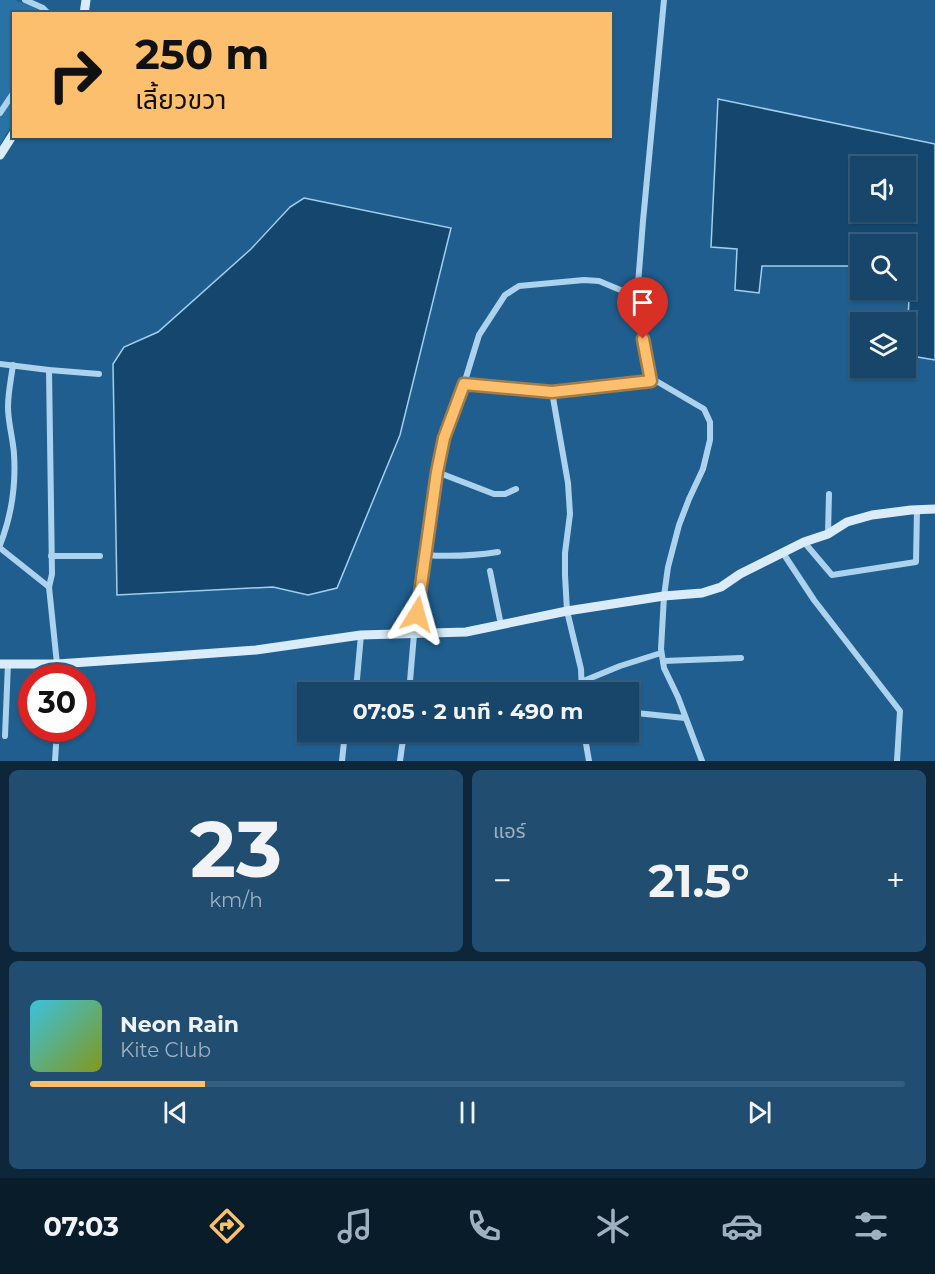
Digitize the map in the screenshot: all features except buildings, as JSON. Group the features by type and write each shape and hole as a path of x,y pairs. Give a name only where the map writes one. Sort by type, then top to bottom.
{"street":[{"path":"25,0 48,12"},
{"path":"651,381 637,297 664,0"},
{"path":"0,112 12,95"},
{"path":"0,155 12,136"},
{"path":"410,682 414,634 437,472 444,438 479,335 505,295 519,286 584,280 598,281 637,297"},
{"path":"0,364 99,374"},
{"path":"13,366 8,410 14,456 13,484 10,511 0,547 49,587"},
{"path":"49,370 52,574 49,587 57,664"},
{"path":"464,384 552,392 651,381 658,382 704,409 710,422 710,440 703,469 679,525 668,567 661,652 664,668 678,697 702,761"},
{"path":"552,392 568,483 570,514 565,554 567,611 582,682 661,652"},
{"path":"437,472 494,495 505,494 516,489"},
{"path":"828,534 829,494"},
{"path":"804,542 832,575 916,562 917,510"},
{"path":"5,736 4,663 57,664 256,650 361,635 466,632 567,611 664,596 702,593 721,587 740,574 804,542 828,534 847,522 872,515 935,510"},
{"path":"425,555 453,557 498,552"},
{"path":"783,553 814,600 900,711 897,761"},
{"path":"51,556 100,556"},
{"path":"490,572 501,625"},
{"path":"356,682 361,635"},
{"path":"663,661 741,658"},
{"path":"639,713 685,718"},
{"path":"55,761 56,742"},
{"path":"342,761 344,742"},
{"path":"400,761 403,742"},
{"path":"586,742 589,761"}],"shaded area":[{"path":"0,0 15,0 43,12 12,12 12,124 0,145"},
{"path":"718,99 935,144 935,360 916,357 916,312 908,312 909,300 916,300 916,234 850,234 850,266 762,266 759,293 735,290 737,249 711,247"},
{"path":"304,198 451,228 400,435 337,588 308,595 273,587 117,595 113,364 124,347 158,332 251,249 290,207"}],"route":[{"path":"417,614 437,472 444,438 464,384 552,392 651,381 643,339"}]}
